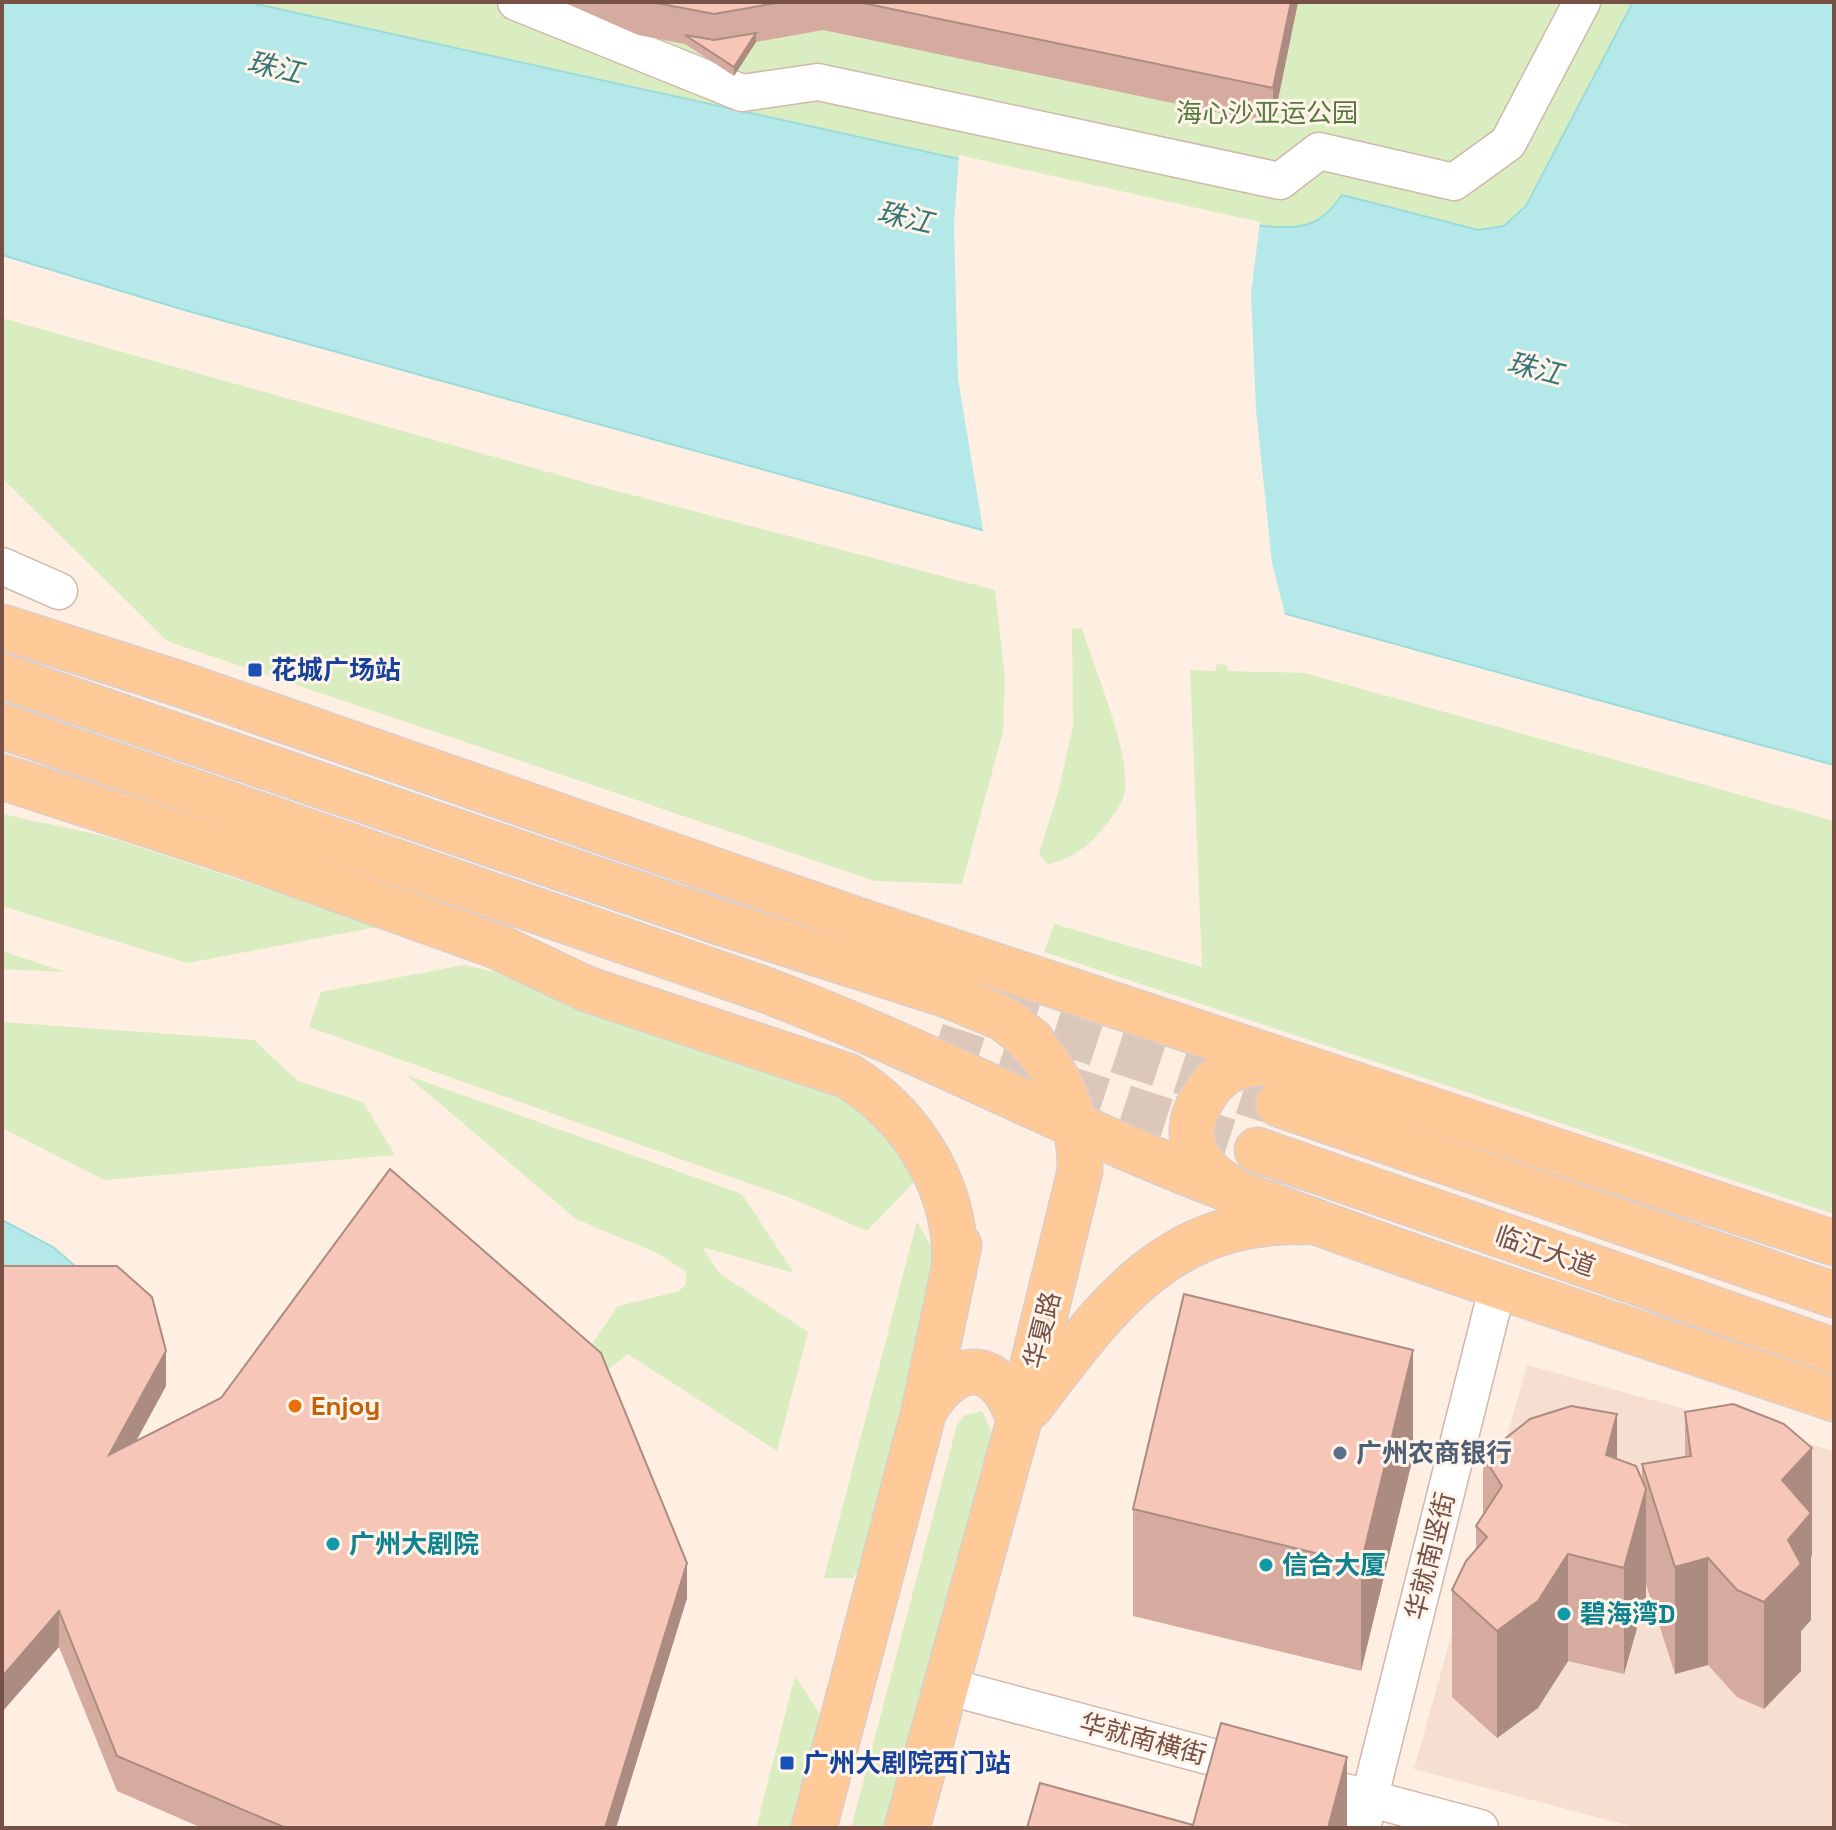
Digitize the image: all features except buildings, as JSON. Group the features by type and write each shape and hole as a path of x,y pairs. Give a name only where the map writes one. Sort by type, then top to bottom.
{"main road":[{"path":"2,627 183,685 860,921 1834,1243"},
{"path":"2,676 974,1005 1004,1019 1032,1041"},
{"path":"2,726 827,1013 1076,1125 1242,1195 1834,1399"},
{"path":"2,777 248,857 496,946 587,989 848,1076 873,1091 910,1130 945,1192 956,1242 954,1272"},
{"name":"华夏路","path":"860,921 993,1008 1032,1041 1073,1110 1080,1171 1019,1421 907,1828"},
{"path":"849,963 1019,973"},
{"path":"814,1828 924,1411 954,1272 963,1196 958,1171 945,1139 880,1057 827,1013"},
{"path":"1242,1195 1213,1177 1201,1165 1192,1146 1190,1124 1200,1101 1214,1080 1235,1068 1255,1063 1299,1066"},
{"name":"临江大道","path":"1278,1104 1834,1295"},
{"name":"临江大道","path":"1257,1150 1834,1351"},
{"path":"1019,1421 1101,1315 1157,1263 1187,1247 1268,1221 1317,1223"},
{"path":"924,1411 938,1388 951,1378 970,1373 987,1374 1011,1394 1019,1421"}],"street":[{"path":"516,2 742,93 818,82 1280,181 1319,151 1454,182 1508,143 1582,2"},
{"path":"2,566 59,591"},
{"name":"华就南竖街","path":"1366,1813 1498,1285"},
{"name":"华就南横街","path":"946,1686 1302,1781 1366,1813 1480,1828"}],"shaded area":[{"path":"1527,1365 1834,1451 1834,1828 1638,1828 1414,1769"}],"green space":[{"name":"海心沙亚运公园","path":"247,2 1633,2 1526,206 1504,226 1478,230 1343,195 1326,214 1308,224 1263,226"},
{"path":"2,318 594,485 995,590 1005,678 1003,731 962,884 875,881 167,641 2,478"},
{"path":"1082,628 1117,731 1125,772 1125,790 1119,807 1095,838 1070,857 1048,864 1039,854 1058,793 1073,726 1072,629"},
{"path":"1216,664 1226,665 1228,671 1305,673 1834,821 1834,1214 1044,952 1054,924 1202,967 1190,670 1216,671"},
{"path":"2,814 104,836 383,926 187,963 2,906"},
{"path":"2,951 65,972 2,969"},
{"path":"464,965 495,972 848,1099 885,1133 919,1177 867,1231 793,1199 309,1027 321,992"},
{"path":"2,1022 254,1040 298,1081 363,1102 395,1155 104,1180 2,1128"},
{"path":"406,1075 742,1194 794,1273 702,1247 719,1273 808,1332 777,1451 628,1354 593,1382 576,1367 618,1306 679,1291 686,1284 686,1272 659,1254 576,1219"},
{"path":"917,1221 934,1252 885,1485 866,1557 853,1578 824,1578"},
{"path":"982,1411 998,1447 889,1828 851,1828 957,1425 965,1415"},
{"path":"795,1676 824,1720 792,1828 756,1828"}],"water":[{"name":"珠江","path":"2,2 247,2 1263,226 1308,224 1326,214 1342,195 1478,230 1504,226 1526,206 1633,2 1834,2 1834,765 181,309 2,255"},
{"path":"2,1220 53,1247 117,1302 2,1301"}],"pier":[{"path":"959,155 1260,222 1251,293 1256,410 1272,563 1286,618 984,535 958,379 954,225"}],"tunnel":[{"path":"992,1010 1278,1104"},
{"path":"936,1045 1257,1150"}],"place":[{"name":"花城广场站","path":"255,670"},
{"name":"Enjoy","path":"295,1406"},
{"name":"广州农商银行","path":"1340,1453"},
{"name":"广州大剧院","path":"333,1544"},
{"name":"信合大厦","path":"1266,1565"},
{"name":"碧海湾D","path":"1564,1614"},
{"name":"广州大剧院西门站","path":"787,1763"}]}
